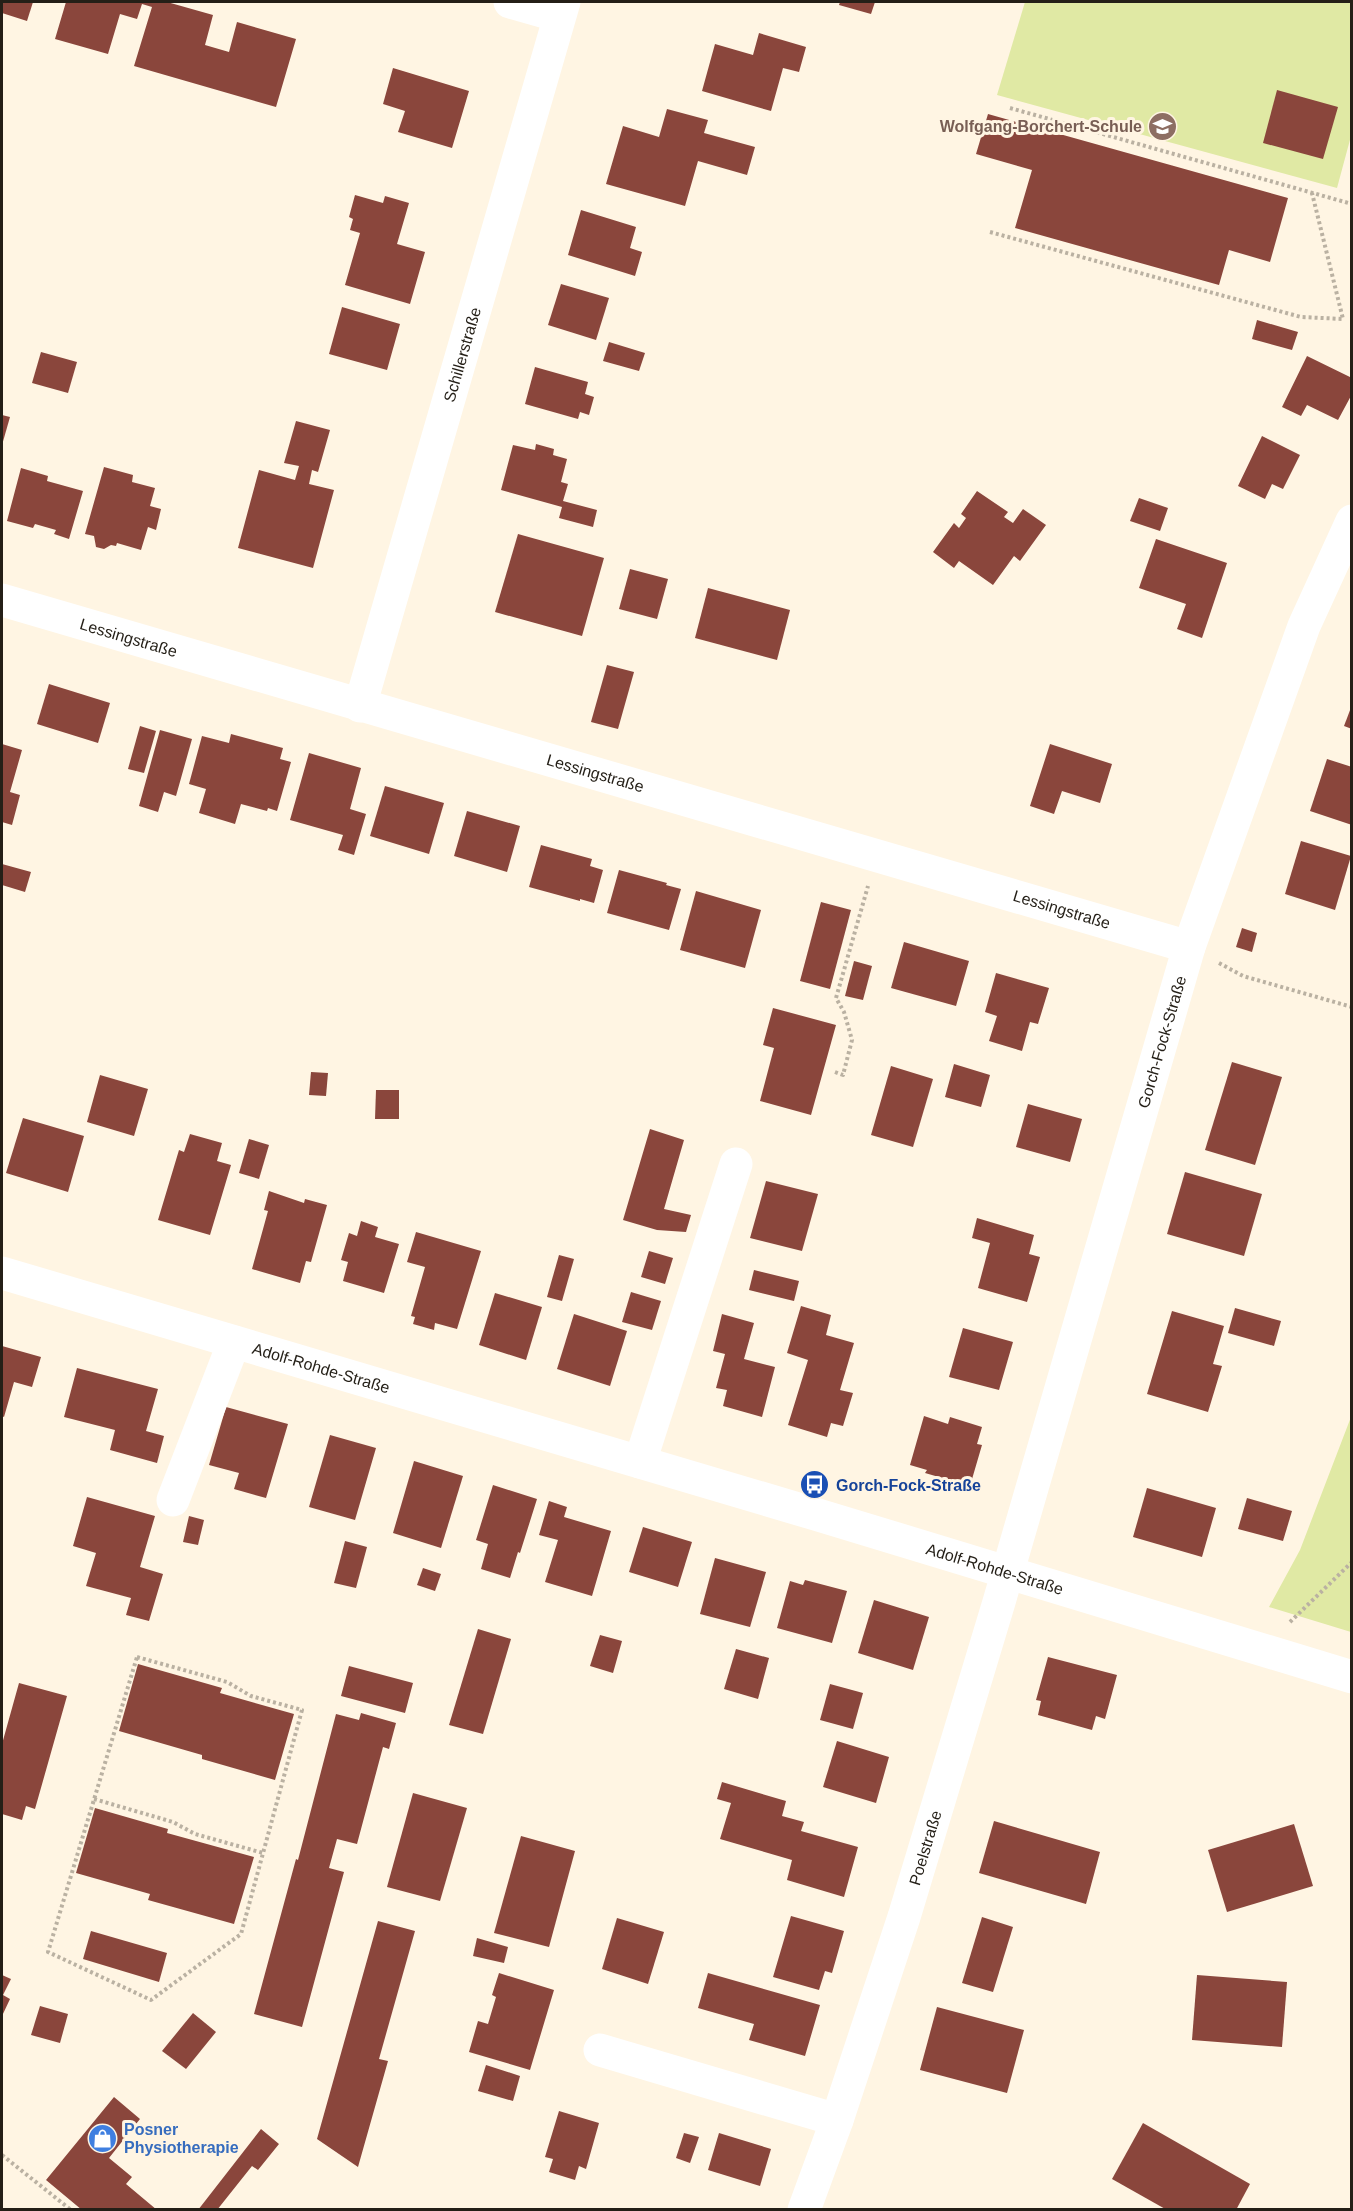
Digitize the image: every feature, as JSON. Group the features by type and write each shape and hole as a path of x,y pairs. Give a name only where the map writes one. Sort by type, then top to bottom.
{"street":[{"path":"510,2 562,9"},
{"name":"Schillerstraße","path":"360,706 562,9"},
{"name":"Gorch-Fock-Straße","path":"1006,1573 1188,947 1304,626 1352,521"},
{"name":"Lessingstraße","path":"2,600 360,706 878,854 1188,947"},
{"path":"640,1462 736,1164"},
{"name":"Adolf-Rohde-Straße","path":"2,1273 640,1462 1352,1677"},
{"path":"173,1500 234,1342"},
{"name":"Poelstraße","path":"804,2210 837,2120 904,1917 1006,1573"},
{"path":"600,2050 837,2120"}],"path":[{"path":"1010,108 1352,204"},
{"path":"990,232 1301,317 1343,319 1312,193"},
{"path":"835,1072 843,1075 852,1040 844,1012 836,998 878,854"},
{"path":"1188,947 1243,976 1352,1007"},
{"path":"1262,1650 1352,1562"},
{"path":"136,1658 227,1682 251,1696 302,1710 263,1853 241,1934 151,2000 48,1952 136,1658"},
{"path":"94,1799 173,1822 195,1834 263,1853"},
{"path":"2,2155 71,2210"}],"green space":[{"path":"1025,2 1351,2 1351,136 1337,188 997,95"},
{"path":"1351,1417 1352,1632 1269,1607 1300,1550"}],"building":[{"path":"2,2 33,2 27,21 2,13"},
{"path":"66,2 167,2 213,15 205,45 229,52 237,22 296,39 276,107 134,66 152,7 142,4 137,19 120,14 108,54 55,39"},
{"path":"840,2 875,2 871,14 839,5"},
{"path":"759,33 806,47 799,72 783,68 771,111 702,91 715,44 753,55"},
{"path":"393,68 469,91 452,148 398,132 405,111 383,104"},
{"path":"1277,90 1338,107 1323,159 1263,143"},
{"path":"667,109 708,120 704,133 755,147 747,175 698,161 685,206 606,184 623,126 659,137"},
{"path":"988,114 1288,198 1270,262 1229,250 1219,285 1015,228 1032,170 976,154"},
{"path":"355,195 383,203 385,196 409,203 397,244 425,252 410,304 345,285 360,233 350,230 353,219 349,217"},
{"path":"581,210 636,227 630,248 642,252 635,276 568,255"},
{"path":"561,284 609,298 596,340 548,325"},
{"path":"342,307 400,324 387,370 329,354"},
{"path":"1257,320 1298,332 1292,350 1252,339"},
{"path":"609,342 645,353 639,371 603,361"},
{"path":"41,352 77,362 68,393 32,383"},
{"path":"1307,356 1352,378 1352,394 1338,420 1307,405 1301,416 1282,407"},
{"path":"535,367 588,382 585,394 594,397 589,415 580,412 578,419 525,404"},
{"path":"2,415 10,417 2,445"},
{"path":"296,421 330,430 318,472 312,470 309,484 334,490 313,568 238,548 259,470 295,480 299,466 284,463"},
{"path":"1262,436 1300,455 1283,489 1272,484 1265,499 1238,486"},
{"path":"536,444 554,449 553,455 567,459 561,482 568,484 563,501 597,510 593,527 559,518 562,507 501,490 513,445 535,450"},
{"path":"104,467 133,475 132,482 155,488 150,506 161,509 156,530 148,527 141,550 117,543 116,546 111,545 104,549 96,547 94,536 85,534"},
{"path":"21,468 48,476 47,481 83,491 69,539 54,534 56,530 35,524 33,528 7,521"},
{"path":"977,491 1008,512 1004,517 1013,523 1023,509 1046,525 1020,561 1014,556 993,585 959,561 954,568 933,552 954,523 959,528 966,518 961,514"},
{"path":"1139,498 1168,508 1160,531 1130,521"},
{"path":"518,534 604,558 582,636 495,612"},
{"path":"1156,539 1227,563 1202,638 1177,629 1186,604 1139,588"},
{"path":"630,569 668,579 657,619 619,609"},
{"path":"708,588 790,610 777,660 695,638"},
{"path":"607,665 634,672 618,729 591,722"},
{"path":"49,684 110,703 98,743 37,724"},
{"path":"1352,705 1352,729 1344,726"},
{"path":"140,726 156,731 144,773 128,769"},
{"path":"160,730 192,739 176,796 164,792 158,812 139,806"},
{"path":"231,734 283,748 280,759 291,762 277,811 268,808 267,811 241,804 235,824 199,813 206,789 189,784 202,736 229,743"},
{"path":"2,744 22,750 10,792 20,795 12,825 2,822"},
{"path":"1050,744 1112,764 1100,803 1062,791 1054,814 1030,806"},
{"path":"309,753 361,768 350,809 366,814 354,855 338,850 343,835 290,820"},
{"path":"1327,759 1352,767 1352,825 1310,811"},
{"path":"385,786 444,803 429,854 370,836"},
{"path":"467,811 520,826 507,872 454,856"},
{"path":"1301,841 1351,856 1335,910 1285,894"},
{"path":"541,845 592,859 590,866 603,870 594,903 529,887"},
{"path":"2,864 31,872 25,892 2,885"},
{"path":"619,870 681,889 669,930 607,913"},
{"path":"696,891 761,910 745,968 680,950"},
{"path":"821,902 851,910 830,989 800,981"},
{"path":"1242,928 1257,933 1252,952 1236,947"},
{"path":"904,942 969,961 956,1006 891,988"},
{"path":"854,961 872,966 863,1000 845,996"},
{"path":"996,973 1049,988 1038,1024 1030,1022 1022,1051 989,1041 997,1016 985,1012"},
{"path":"773,1008 836,1025 811,1115 760,1101 774,1048 763,1045"},
{"path":"1232,1062 1282,1077 1255,1165 1205,1150"},
{"path":"954,1064 990,1075 981,1107 945,1097"},
{"path":"891,1066 933,1079 913,1147 871,1135"},
{"path":"311,1072 328,1073 326,1096 309,1095"},
{"path":"100,1075 148,1089 134,1136 87,1122"},
{"path":"376,1090 399,1090 399,1119 375,1119"},
{"path":"1028,1104 1082,1119 1070,1162 1016,1147"},
{"path":"23,1118 84,1136 68,1192 6,1173"},
{"path":"650,1129 684,1140 664,1209 691,1215 686,1232 657,1230 623,1220"},
{"path":"190,1134 222,1143 217,1161 231,1165 210,1235 158,1220 179,1150 184,1152"},
{"path":"249,1139 269,1145 259,1179 239,1173"},
{"path":"1185,1172 1262,1194 1244,1256 1167,1234"},
{"path":"766,1181 818,1194 802,1251 750,1238"},
{"path":"269,1191 304,1203 305,1199 327,1205 311,1262 306,1261 300,1283 252,1269 268,1211 264,1210"},
{"path":"977,1218 1034,1235 1029,1254 1040,1257 1027,1302 978,1288 990,1243 972,1238"},
{"path":"361,1221 378,1227 375,1237 399,1244 384,1293 343,1281 348,1262 341,1260 349,1233 357,1236"},
{"path":"416,1232 481,1251 457,1329 435,1323 434,1330 413,1324 415,1317 411,1316 425,1267 407,1262"},
{"path":"649,1251 673,1258 665,1284 641,1277"},
{"path":"559,1255 574,1259 562,1301 547,1297"},
{"path":"754,1270 799,1281 794,1301 749,1290"},
{"path":"631,1292 661,1301 652,1330 622,1322"},
{"path":"495,1293 542,1307 526,1360 479,1345"},
{"path":"801,1306 831,1315 826,1335 854,1343 840,1390 853,1393 843,1426 831,1423 827,1437 788,1425 808,1360 787,1353"},
{"path":"1235,1308 1281,1321 1274,1346 1228,1333"},
{"path":"1172,1311 1224,1326 1213,1364 1222,1366 1208,1412 1147,1394"},
{"path":"574,1314 627,1331 610,1386 557,1369"},
{"path":"722,1314 754,1323 744,1359 775,1367 762,1417 723,1406 727,1390 716,1388 725,1354 713,1351"},
{"path":"963,1328 1013,1342 999,1390 949,1377"},
{"path":"2,1346 41,1357 32,1387 14,1382 4,1417 2,1416"},
{"path":"77,1368 158,1389 146,1431 164,1436 157,1463 110,1450 115,1430 64,1417"},
{"path":"226,1407 288,1424 266,1498 234,1489 239,1473 209,1465"},
{"path":"924,1416 948,1424 950,1417 982,1427 977,1444 982,1445 970,1486 925,1473 927,1470 910,1465"},
{"path":"330,1435 376,1448 355,1520 309,1507"},
{"path":"414,1461 463,1476 441,1548 393,1533"},
{"path":"493,1485 537,1499 510,1578 481,1569 488,1544 476,1540"},
{"path":"1147,1488 1216,1508 1202,1557 1133,1537"},
{"path":"87,1497 155,1516 140,1567 163,1574 149,1621 126,1615 131,1598 86,1586 96,1553 73,1546"},
{"path":"1247,1498 1292,1511 1283,1541 1238,1529"},
{"path":"549,1501 567,1507 564,1517 611,1531 592,1596 545,1582 558,1540 539,1535"},
{"path":"189,1516 204,1520 198,1545 183,1542"},
{"path":"643,1527 692,1542 678,1587 629,1572"},
{"path":"345,1541 367,1547 356,1588 334,1583"},
{"path":"715,1558 766,1572 750,1627 700,1614"},
{"path":"423,1568 441,1574 435,1591 417,1585"},
{"path":"805,1580 847,1591 832,1643 777,1628 790,1581 803,1585"},
{"path":"874,1600 929,1617 913,1670 858,1653"},
{"path":"478,1629 511,1639 483,1734 449,1725"},
{"path":"600,1635 622,1641 613,1673 590,1666"},
{"path":"736,1649 769,1658 758,1699 724,1689"},
{"path":"1048,1657 1117,1675 1105,1719 1096,1716 1092,1730 1038,1715 1041,1701 1036,1700"},
{"path":"138,1664 222,1688 220,1693 294,1714 275,1780 202,1759 202,1755 119,1731"},
{"path":"349,1666 413,1683 405,1713 341,1696"},
{"path":"19,1683 67,1696 35,1809 26,1806 22,1820 2,1814 2,1744"},
{"path":"830,1684 863,1693 853,1729 820,1720"},
{"path":"361,1713 396,1723 389,1749 383,1747 357,1844 337,1839 329,1868 344,1872 302,2027 254,2014 296,1859 298,1860 336,1714 359,1720"},
{"path":"837,1741 889,1757 876,1803 823,1787"},
{"path":"722,1782 786,1801 782,1816 804,1822 801,1831 858,1847 844,1897 787,1880 792,1860 720,1839 731,1803 717,1799"},
{"path":"413,1793 467,1808 440,1901 387,1887"},
{"path":"95,1808 168,1829 167,1833 254,1857 234,1924 148,1900 150,1894 76,1873"},
{"path":"994,1821 1100,1852 1086,1904 979,1873"},
{"path":"1294,1824 1313,1886 1227,1912 1208,1850"},
{"path":"521,1836 575,1851 549,1947 494,1933"},
{"path":"791,1916 844,1931 832,1973 825,1971 819,1990 773,1977"},
{"path":"982,1917 1013,1927 993,1992 962,1983"},
{"path":"617,1918 664,1932 648,1984 602,1969"},
{"path":"378,1921 415,1931 379,2059 388,2061 358,2167 317,2139"},
{"path":"91,1931 167,1953 159,1982 83,1959"},
{"path":"477,1938 508,1947 504,1963 473,1956"},
{"path":"499,1973 554,1990 530,2070 469,2052 478,2021 488,2024 496,1997 492,1995"},
{"path":"708,1973 820,2005 805,2056 749,2040 754,2024 698,2008"},
{"path":"2,1975 11,1979 3,1995 10,1999 2,2016"},
{"path":"1197,1975 1287,1982 1282,2047 1192,2040"},
{"path":"40,2006 68,2014 60,2043 31,2035"},
{"path":"937,2007 1024,2030 1007,2093 920,2070"},
{"path":"193,2013 216,2032 186,2069 162,2051"},
{"path":"486,2065 520,2076 513,2101 478,2091"},
{"name":"Posner Physiotherapie","path":"114,2097 140,2119 109,2158 132,2177 126,2184 157,2210 82,2210 46,2180"},
{"path":"559,2111 599,2123 586,2169 579,2166 575,2180 549,2172 553,2159 545,2157"},
{"path":"1143,2123 1250,2184 1236,2210 1167,2210 1112,2179"},
{"path":"261,2129 279,2144 258,2170 252,2166 217,2210 198,2210"},
{"path":"684,2133 699,2137 690,2163 676,2158"},
{"path":"719,2133 771,2149 760,2186 708,2170"}],"place":[{"name":"Wolfgang-Borchert-Schule","path":"1163,126"},
{"name":"Gorch-Fock-Straße","path":"815,1485"},
{"name":"Posner Physiotherapie","path":"103,2138"}]}
